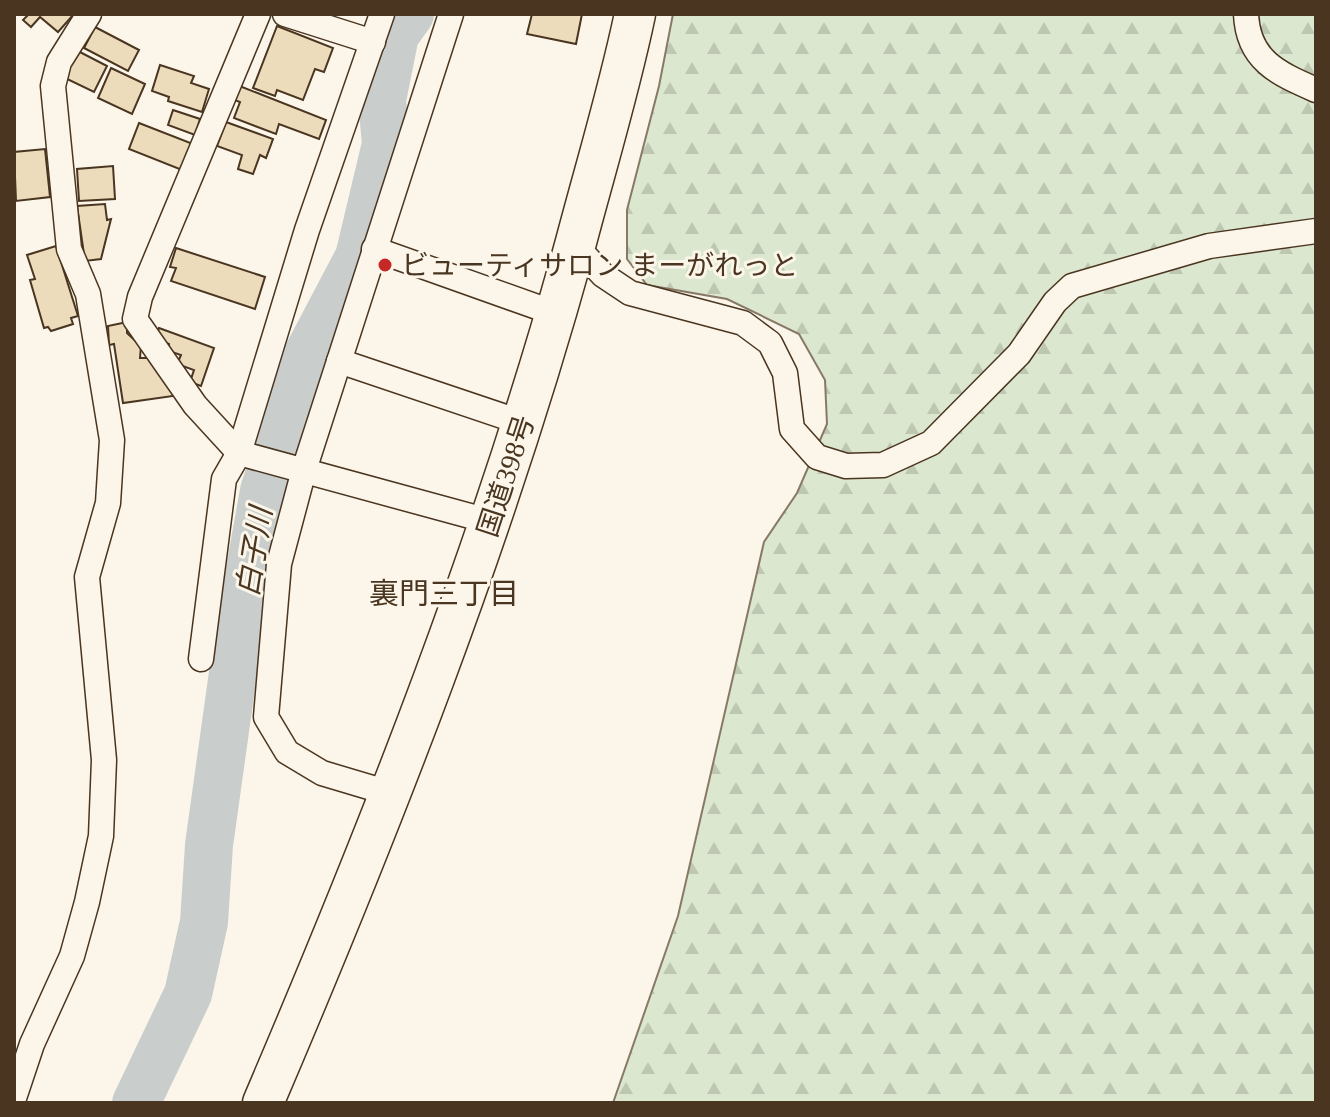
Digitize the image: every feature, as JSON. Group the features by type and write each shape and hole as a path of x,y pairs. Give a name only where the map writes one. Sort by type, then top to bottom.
{"highway":[{"name":"国道398号","path":"263,1103 389,793 492,522 557,314 623,71 635,14"}],"street":[{"path":"14,1098 32,1044 72,956 101,836 104,760 87,577 108,503 112,440 88,294 69,249 53,86 59,62 89,14"},
{"path":"258,14 140,297 135,319 195,405 239,453 492,522"},
{"path":"285,14 373,42"},
{"path":"201,659 224,479 239,453 307,230 382,14"},
{"path":"389,793 322,773 287,752 266,717 279,564 304,470 451,14"},
{"path":"1246,14 1247,37 1263,62 1316,90"},
{"path":"575,245 603,275 630,293 743,323 770,343 785,373 792,429 817,457 846,466 883,465 931,443 1019,354 1055,302 1072,286 1209,246 1316,231"},
{"path":"374,249 557,314"},
{"path":"339,361 523,423"}],"green space":[{"path":"673,14 1316,14 1316,1103 613,1103 678,916 764,542 797,493 827,424 825,380 799,334 727,299 647,285 627,259 627,210 659,86"}],"building":[{"path":"29,14 74,14 58,32 40,17 31,27 23,20"},
{"path":"532,14 582,14 576,44 527,34"},
{"path":"277,26 333,48 324,72 315,69 303,100 277,90 275,96 253,88"},
{"path":"95,27 139,50 128,71 84,48"},
{"path":"76,50 107,66 94,92 63,77"},
{"path":"160,65 194,76 191,83 209,89 202,112 168,101 169,97 152,91"},
{"path":"111,68 145,84 132,114 98,98"},
{"path":"237,85 326,120 319,139 279,124 276,134 234,118 240,102 232,99"},
{"path":"173,110 200,119 195,135 168,125"},
{"path":"226,122 273,139 266,158 260,155 253,174 238,169 242,155 217,146"},
{"path":"139,123 193,144 182,170 129,149"},
{"path":"45,149 50,197 16,201 14,152"},
{"path":"113,166 115,199 79,201 77,169"},
{"path":"105,204 107,220 111,219 101,259 85,261 77,206"},
{"path":"56,246 78,316 71,318 73,324 51,331 48,327 44,328 30,280 35,279 27,255"},
{"path":"176,248 265,277 255,309 171,281 176,268 170,267"},
{"path":"127,322 127,333 141,346 140,358 148,358 172,390 173,396 123,403 114,344 109,345 108,326"},
{"path":"159,328 214,348 201,386 190,382 194,370 177,364 181,355 169,351 169,344 155,339"}],"waterway":[{"name":"白子川","path":"136,1103 188,994 204,922 209,845 239,630 264,491 309,352 359,257 386,144 382,100 395,35 410,14"}],"place":[{"name":"ビューティサロン まーがれっと","path":"385,265"}],"district":[{"name":"裏門三丁目","path":"444,593"}]}
